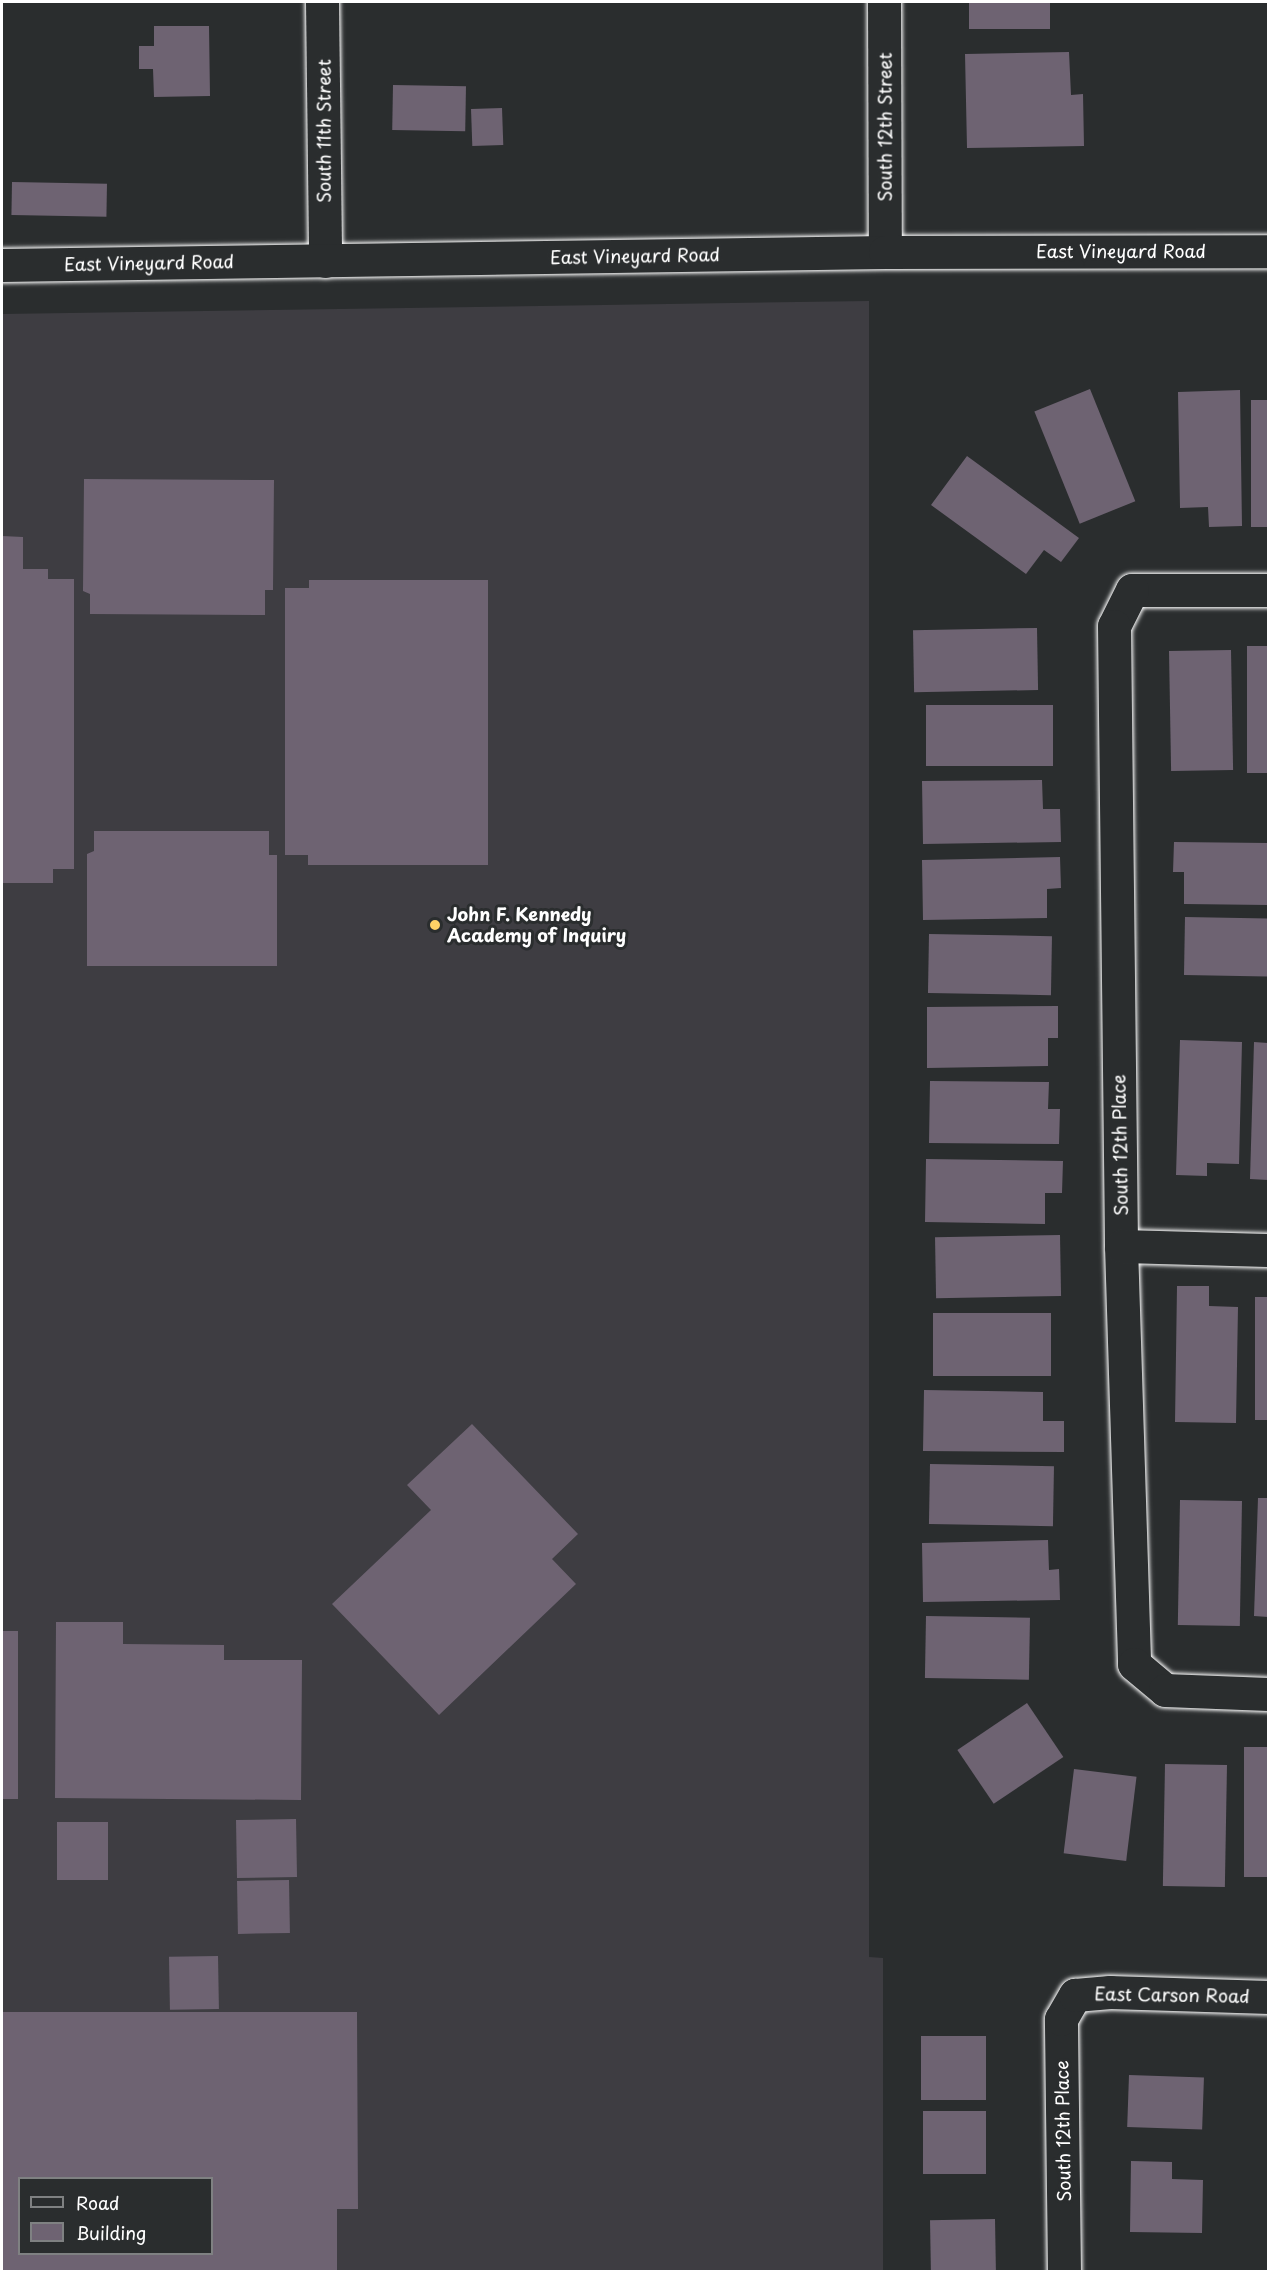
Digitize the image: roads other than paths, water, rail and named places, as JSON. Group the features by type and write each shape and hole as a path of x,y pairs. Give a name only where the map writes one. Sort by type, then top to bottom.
{"street":[{"name":"South 11th Street","path":"322,2 325,261"},
{"name":"South 12th Street","path":"884,2 885,252"},
{"name":"East Vineyard Road","path":"2,265 885,252 1269,251"},
{"name":"South 12th Place","path":"1269,590 1132,590 1114,626 1121,1246 1134,1664 1165,1690 1269,1694"},
{"path":"1121,1246 1269,1250"},
{"name":"East Carson Road","path":"1075,1995 1110,1992 1269,1997"},
{"name":"South 12th Place","path":"1064,2271 1061,2019 1075,1995"}],"place":[{"name":"John F. Kennedy Academy of Inquiry","path":"435,925"}]}
